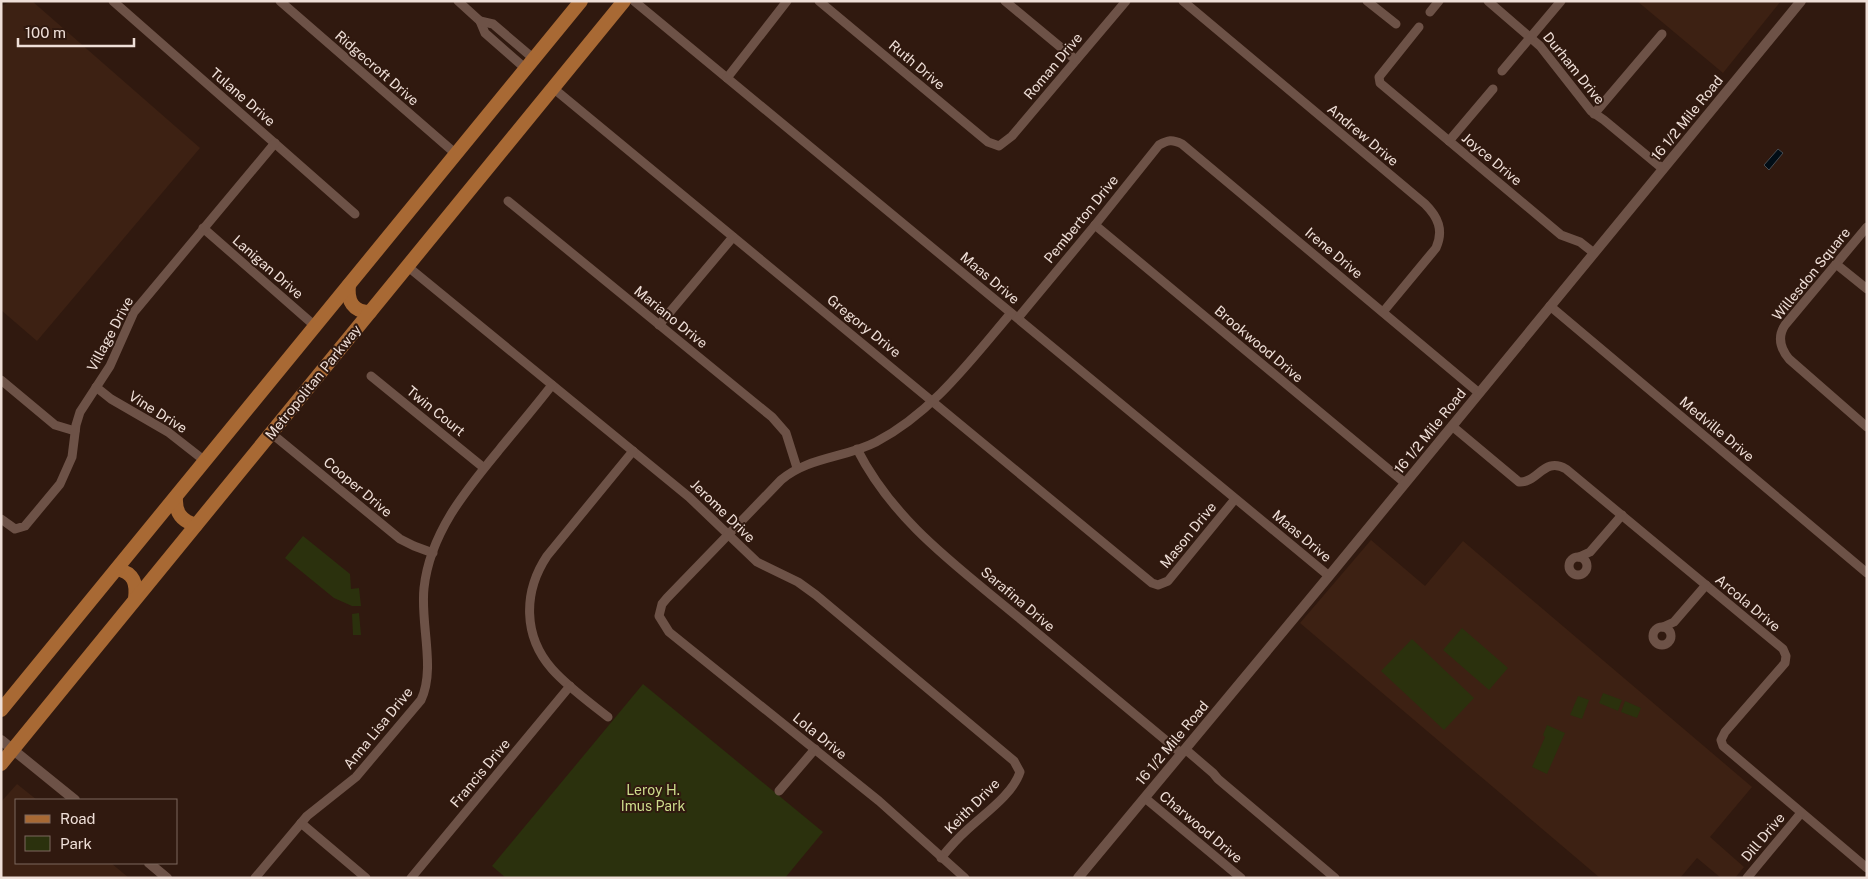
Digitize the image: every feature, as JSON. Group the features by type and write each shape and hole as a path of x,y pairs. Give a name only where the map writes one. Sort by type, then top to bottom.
{"main road":[{"path":"1,710 581,1"},
{"name":"Metropolitan Parkway","path":"1,764 624,1"},
{"path":"349,285 348,298 352,306 359,311 370,312"},
{"path":"176,496 179,516 186,522 196,525"},
{"path":"117,569 127,572 133,577 136,587 135,600"}],"street":[{"name":"Tulane Drive","path":"113,1 355,214"},
{"name":"Ridgecroft Drive","path":"280,1 456,154"},
{"path":"458,1 480,21 493,24 530,64"},
{"name":"Maas Drive","path":"634,1 1329,576"},
{"path":"727,78 787,1"},
{"name":"Ruth Drive","path":"819,1 988,142 999,146"},
{"path":"1005,1 1076,60"},
{"name":"Roman Drive","path":"999,146 1012,136 1126,1"},
{"name":"Andrew Drive","path":"1183,1 1425,204 1436,216 1440,228 1440,237 1436,248 1383,312"},
{"path":"1368,1 1396,24"},
{"path":"1430,12 1439,1"},
{"name":"Durham Drive","path":"1488,1 1540,46 1580,100 1594,114 1604,120 1663,169"},
{"path":"1502,71 1561,1"},
{"name":"16 1/2 Mile Road","path":"1078,878 1329,576 1801,1"},
{"name":"Joyce Drive","path":"1419,27 1379,76 1380,83 1561,235 1580,242 1594,253"},
{"path":"1594,114 1662,34"},
{"name":"Gregory Drive","path":"553,88 1147,579 1158,584"},
{"path":"1449,141 1493,89"},
{"name":"Irene Drive","path":"1168,140 1174,140 1182,144 1479,393"},
{"name":"Pemberton Drive","path":"659,616 662,604 667,598 781,480 797,468 874,443 892,432 932,401 1014,316 1095,226 1159,145 1168,140"},
{"name":"Village Drive","path":"1,519 11,527 19,529 25,526 60,484 72,457 75,431 80,412 110,366 134,312 275,143"},
{"name":"Mariano Drive","path":"508,200 772,417 786,434 797,468"},
{"name":"Brookwood Drive","path":"1095,226 1405,483"},
{"name":"Willesdon Square","path":"1867,227 1785,325 1780,334 1784,353 1789,359 1867,427"},
{"name":"Lanigan Drive","path":"203,228 315,326"},
{"path":"660,325 733,237"},
{"path":"1836,264 1867,289"},
{"name":"Jerome Drive","path":"408,266 689,497 756,562 798,582 816,595 1014,761 1020,772"},
{"name":"Medville Drive","path":"1550,306 1867,572"},
{"name":"Twin Court","path":"371,376 484,468"},
{"path":"1,380 55,425 75,431"},
{"name":"Anna Lisa Drive","path":"255,878 314,809 356,777 421,700 426,689 428,673 423,621 424,588 433,553 442,529 454,508 484,468 552,385"},
{"name":"Vine Drive","path":"96,387 111,399 168,432 205,461"},
{"name":"Arcola Drive","path":"1452,426 1518,482 1528,480 1547,467 1560,466 1576,476 1785,652 1784,663 1725,732 1722,743 1724,748 1867,868"},
{"name":"Cooper Drive","path":"271,433 400,539 433,553"},
{"name":"Sarafina Drive","path":"857,449 869,473 881,490 926,540 1183,751 1213,773 1335,878"},
{"path":"608,717 570,686 546,662 535,643 529,616 529,601 536,576 547,556 633,450"},
{"name":"Mason Drive","path":"1158,584 1168,581 1235,499"},
{"path":"1590,552 1573,558 1570,563 1570,569 1574,574 1580,575 1585,572 1590,552 1622,515"},
{"path":"1579,556 1587,564"},
{"path":"1674,622 1671,640 1667,644 1661,645 1656,643 1654,638 1655,632 1674,622 1706,585"},
{"name":"Lola Drive","path":"659,616 662,624 669,632 879,801 965,878"},
{"path":"1662,627 1668,629 1671,634"},
{"name":"Francis Drive","path":"411,878 570,686"},
{"path":"1,740 74,799"},
{"path":"779,791 814,749"},
{"name":"Keith Drive","path":"941,858 967,829 994,807 1015,783 1020,772"},
{"name":"Charwood Drive","path":"1145,798 1240,878"},
{"name":"Dill Drive","path":"1747,878 1801,813"},
{"path":"301,823 366,878"},
{"path":"150,864 166,878"}],"shaded area":[{"path":"12,1 32,1 200,148 37,341 1,310 1,6"},
{"path":"1637,1 1781,1 1723,73"},
{"path":"1778,149 1783,153 1769,170 1764,165"},
{"path":"1371,540 1425,586 1463,541 1752,787 1710,837 1744,867 1735,878 1721,878 1697,858 1680,878 1600,878 1300,623"},
{"path":"17,784 36,799 15,799 15,864 112,864 129,878 1,878 1,802"}],"green space":[{"path":"303,536 350,574 351,589 359,588 361,606 352,606 334,598 285,558"},
{"path":"359,613 361,635 353,635 352,614"},
{"path":"1462,628 1508,668 1489,690 1443,650"},
{"path":"1412,639 1474,698 1444,730 1381,671"},
{"name":"Leroy H. Imus Park","path":"643,684 823,832 785,878 506,878 492,866"},
{"path":"1603,693 1622,700 1618,711 1599,703"},
{"path":"1578,696 1589,700 1582,719 1570,715"},
{"path":"1625,701 1641,708 1637,718 1621,712"},
{"path":"1547,725 1565,733 1547,774 1532,767 1545,737 1543,735"}]}
